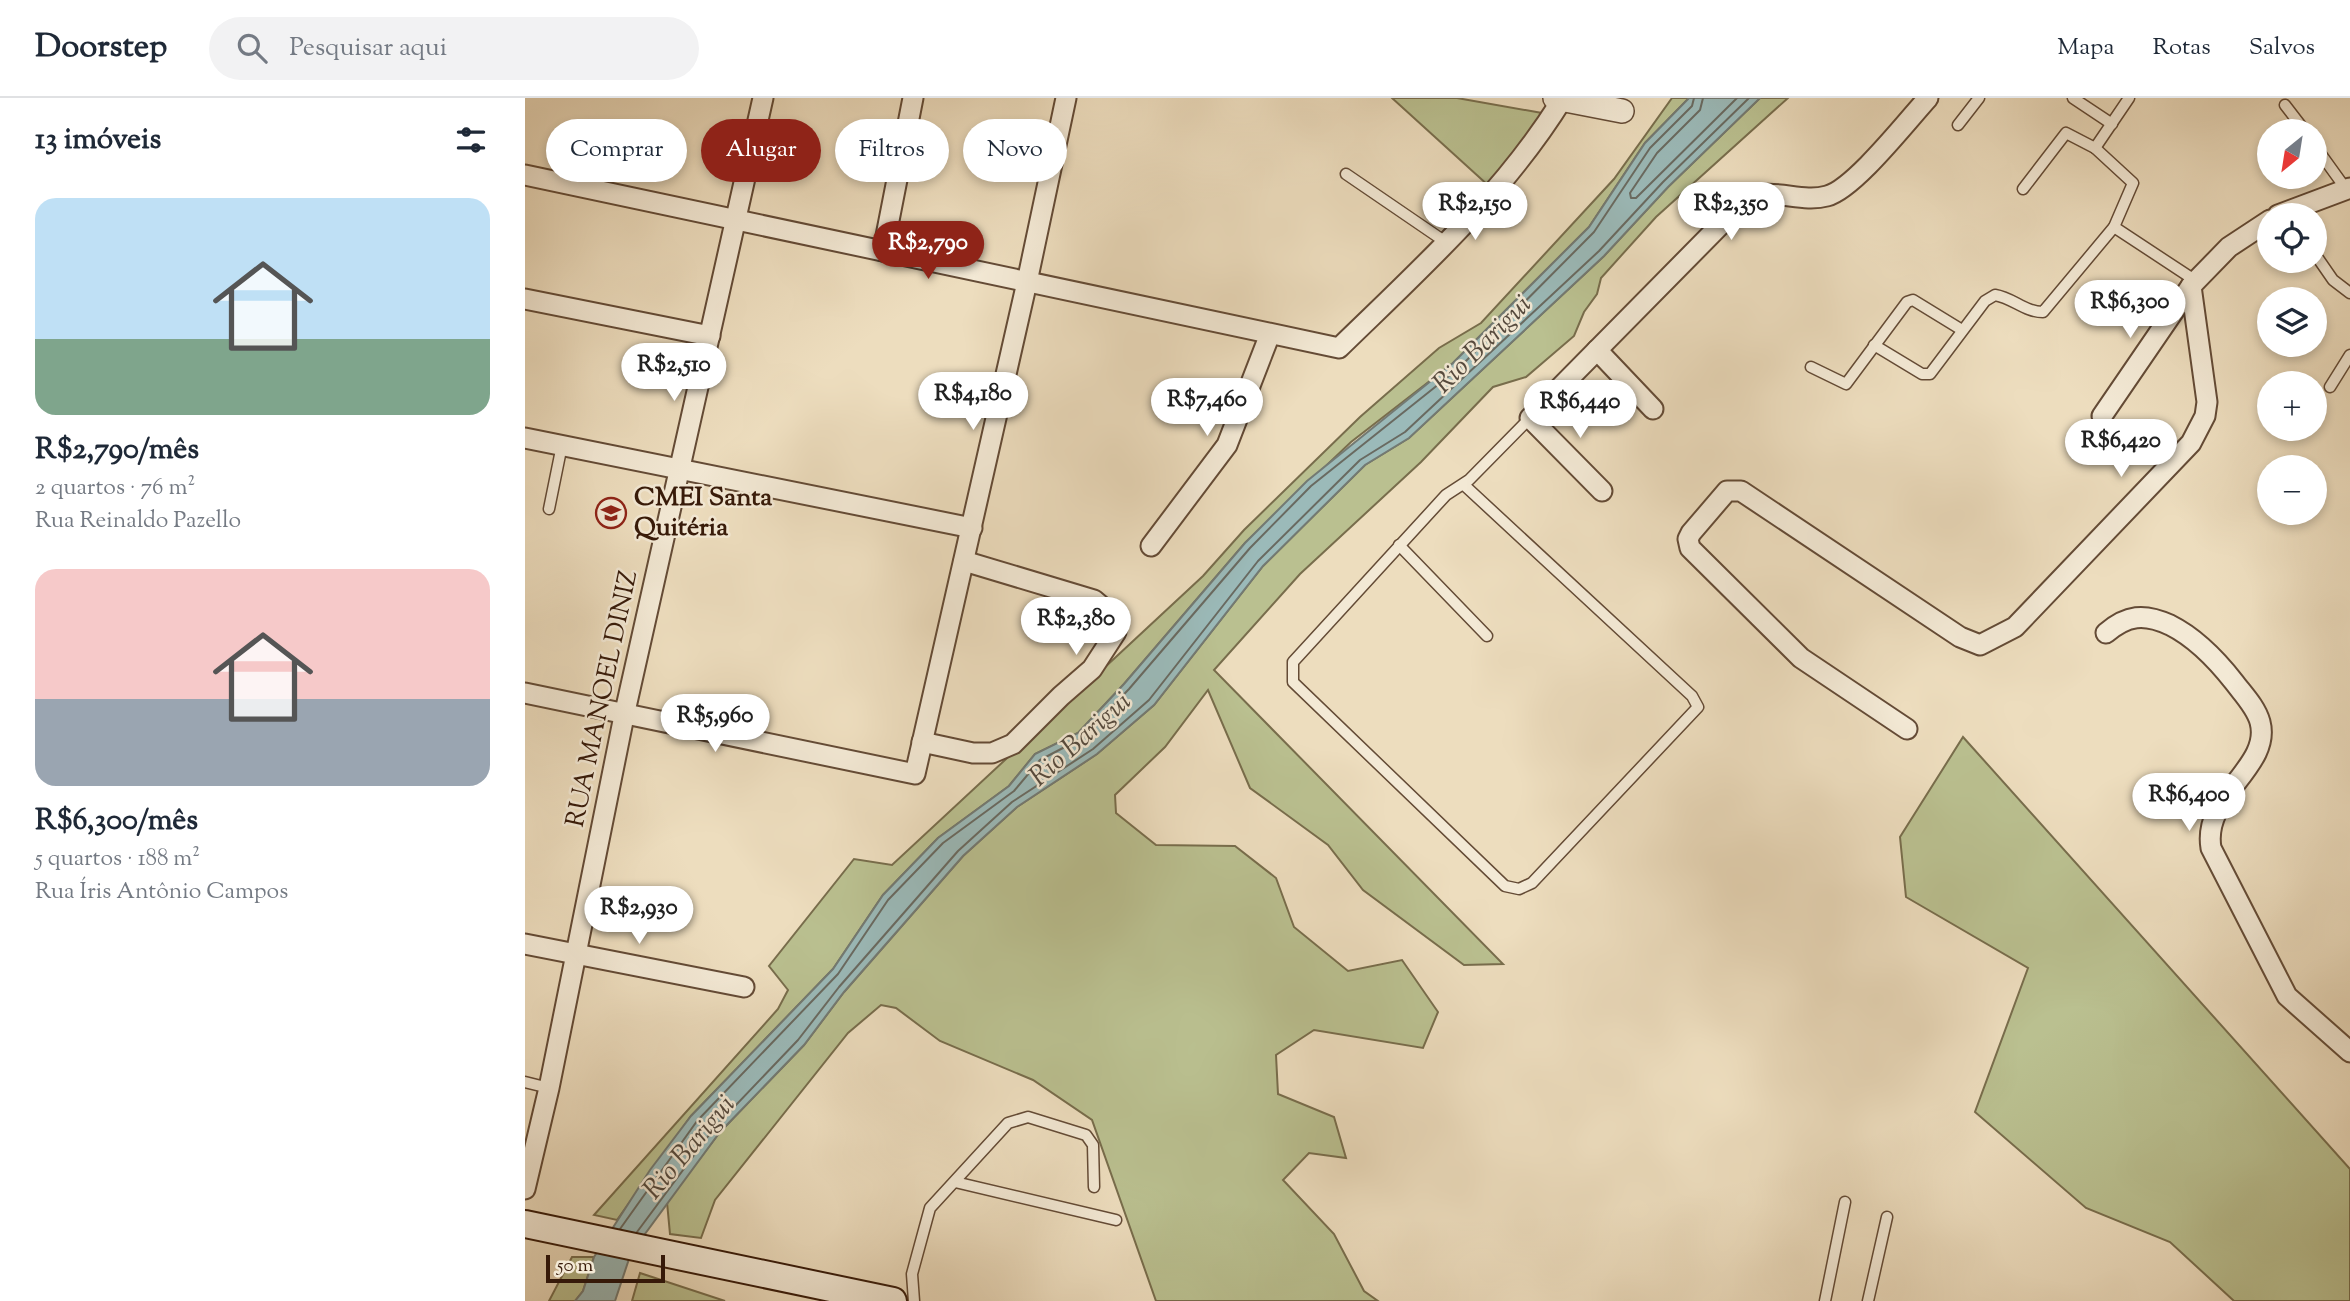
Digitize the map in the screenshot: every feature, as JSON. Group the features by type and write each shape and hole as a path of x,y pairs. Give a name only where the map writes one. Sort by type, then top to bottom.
{"main road":[{"path":"525,1224 893,1301"}],"street":[{"name":"RUA MANOEL DINIZ","path":"525,1189 549,1088 624,716 763,98"},
{"path":"883,251 913,98"},
{"path":"525,693 624,716 915,774 1066,98"},
{"path":"1602,491 1530,418 1743,202 1761,194 1829,196 1859,174 1928,98"},
{"path":"525,175 1339,348 1447,243 1518,164 1560,99 1622,111"},
{"path":"2315,203 2348,188"},
{"path":"2102,416 2194,284 2229,247 2257,229"},
{"path":"1907,729 1801,658 1690,548 1688,540 1691,533 1727,491 1741,491 1971,643 1991,642 2015,627 2118,522 2136,492 2162,476 2199,431 2207,402 2194,284"},
{"path":"525,299 710,335"},
{"path":"1150,546 1227,445 1270,334"},
{"path":"1597,350 1653,410"},
{"path":"525,438 972,528"},
{"path":"922,742 972,753 992,753 1013,744 1061,695 1093,669 1116,632 1113,616 1094,600 964,561"},
{"path":"2106,633 2126,618 2140,616 2184,632 2226,673 2254,710 2260,722 2258,747 2215,810 2209,834 2211,848 2287,996 2350,1052"},
{"path":"525,944 744,987"}],"lane":[{"path":"1958,125 1979,98"},
{"path":"2073,98 2112,124"},
{"path":"2095,148 2129,98"},
{"path":"2285,104 2296,119"},
{"path":"1874,345 1922,374 1930,374 1985,302 1995,295 2007,297 2033,312 2043,312 2114,228 2133,183 2095,148 2066,133 2023,189"},
{"path":"2327,161 2348,188"},
{"path":"1346,174 1447,243"},
{"path":"2114,228 2194,284"},
{"path":"2327,271 2333,280 2350,293"},
{"path":"1811,367 1846,384 1907,302 1913,300 1962,330"},
{"path":"2330,387 2350,355"},
{"path":"1463,484 1692,696 1698,708 1532,883 1519,889 1506,886 1293,682 1293,662 1447,495 1463,484 1530,418"},
{"path":"549,509 562,445"},
{"path":"1399,545 1487,636"},
{"path":"525,1082 549,1088"},
{"path":"914,1301 912,1274 930,1208 1008,1123 1028,1117 1086,1135 1093,1145 1094,1187"},
{"path":"955,1182 1116,1220"},
{"path":"1825,1301 1845,1202"},
{"path":"1868,1301 1887,1217"}],"green space":[{"path":"1392,98 1457,98 1542,113 1490,187"},
{"path":"1672,98 1689,98 1645,143 1589,227 1453,363 1351,442 1245,543 1124,684 1078,733 1035,754 1009,786 938,838 883,895 833,969 691,1116 617,1220 594,1215 778,1009 788,990 769,966 854,859 892,865 1203,576 1244,530 1360,417 1439,348 1481,323 1614,179"},
{"path":"1760,98 1788,98 1656,217 1601,278 1597,294 1584,312 1574,336 1526,377 1493,387 1421,462 1300,574 1214,670 1503,964 1464,965 1363,890 1328,845 1250,788 1208,690 1165,747 1115,795 1116,813 1156,845 1235,846 1276,878 1294,927 1348,971 1402,960 1438,1012 1423,1048 1314,1030 1276,1055 1278,1094 1334,1117 1346,1158 1309,1153 1283,1180 1334,1234 1364,1291 1378,1301 1156,1301 1092,1120 1033,1080 940,1041 896,1008 881,1005 848,1033 715,1200 701,1238 670,1234 667,1202 720,1132 804,1045 844,992 963,856 1017,807 1097,754 1154,705 1263,566 1365,465 1409,438 1604,256 1668,187"},
{"path":"1963,737 2350,1169 2350,1301 2234,1301 2170,1242 2086,1208 1975,1112 2028,968 1906,897 1900,837"},
{"path":"572,1257 594,1257 583,1291 575,1301 549,1301"},
{"path":"640,1273 725,1301 632,1301"}],"water":[{"name":"Rio Barigui","path":"1689,98 1760,98 1668,187 1604,256 1409,438 1365,465 1263,566 1154,705 1097,754 1017,807 963,856 844,992 804,1045 720,1132 631,1253 615,1301 575,1301 583,1291 594,1257 650,1170 691,1116 833,969 883,895 938,838 1009,786 1035,754 1078,733 1124,684 1245,543 1307,481 1453,363 1589,227 1645,143"}],"place":[{"name":"CMEI Santa Quitéria","path":"611,513"}]}
